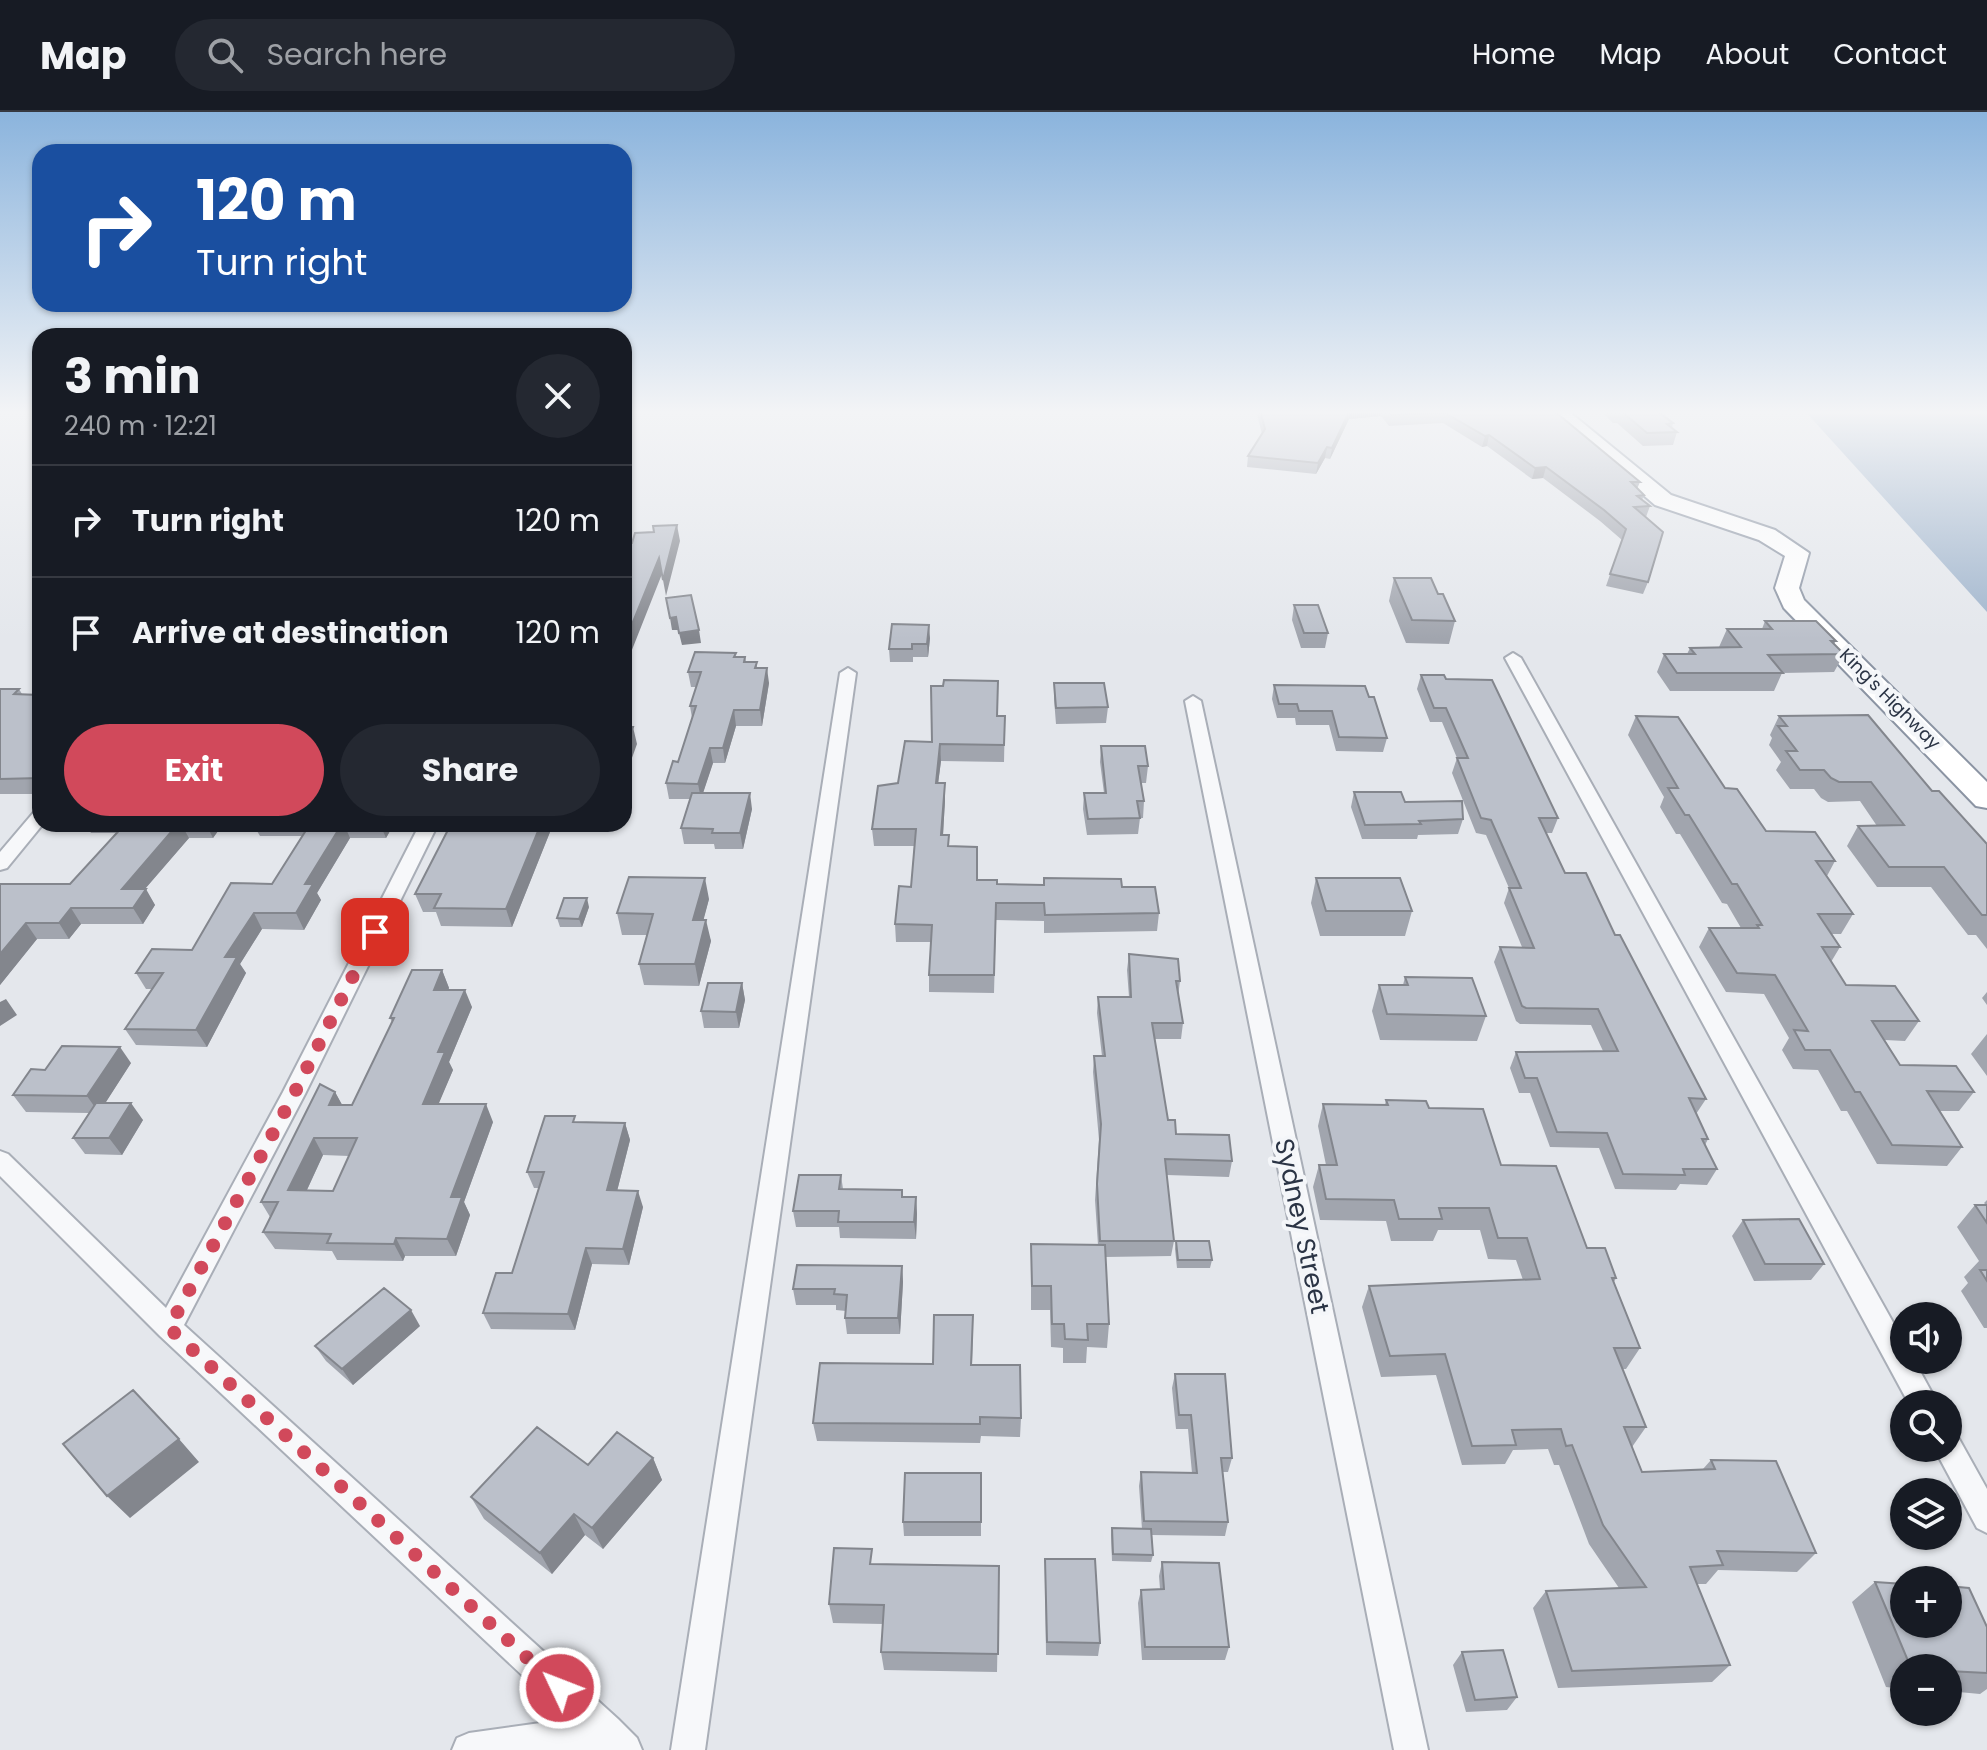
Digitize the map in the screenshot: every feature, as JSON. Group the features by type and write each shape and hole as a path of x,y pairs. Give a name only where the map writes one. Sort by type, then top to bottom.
{"highway":[{"name":"King's Highway","path":"1647,486 1663,500 1767,535 1797,553 1797,563 1787,588 1793,603 1987,799"}],"street":[{"path":"1513,658 1916,1390"},
{"path":"688,1750 848,673"},
{"name":"Sydney Street","path":"1193,701 1411,1750"},
{"path":"0,864 32,826"},
{"path":"169,1328 294,1094 425,832"},
{"path":"0,1161 169,1328 615,1740"},
{"path":"1956,1462 1987,1518"},
{"path":"469,1750 615,1740"}],"water":[{"path":"1873,486 1987,486 1987,612"}],"building":[{"path":"1572,486 1635,486 1644,495 1637,496 1650,506 1634,507 1663,532 1648,582 1610,574 1626,529"},
{"path":"677,525 663,580 659,558 632,624 632,543 635,533 654,532 653,526"},
{"path":"1394,578 1431,578 1438,594 1443,594 1455,621 1412,620"},
{"path":"691,595 699,630 679,633 676,617 670,618 666,598"},
{"path":"1294,605 1318,605 1328,633 1304,633"},
{"path":"1765,621 1816,621 1844,654 1768,655 1783,673 1677,673 1664,654 1695,654 1690,648 1741,647 1727,629 1772,629"},
{"path":"892,624 929,625 927,644 912,644 912,649 889,649"},
{"path":"695,652 736,653 734,657 745,657 744,662 757,662 755,668 767,668 760,710 734,710 723,748 710,748 698,784 666,783 673,761 678,762 696,706 690,706 701,672 688,672"},
{"path":"1421,675 1492,680 1558,818 1539,818 1565,873 1586,873 1615,935 1620,935 1706,1099 1689,1098 1708,1139 1702,1139 1717,1169 1683,1169 1685,1175 1623,1174 1607,1133 1557,1132 1537,1078 1525,1078 1516,1052 1618,1051 1598,1009 1522,1006 1500,947 1534,948 1509,888 1521,888 1491,820 1481,818 1457,758 1468,758 1446,708 1434,708"},
{"path":"944,680 998,681 997,716 1005,716 1004,745 940,744 936,783 945,783 941,835 949,835 948,846 977,847 977,880 997,880 997,884 1044,885 1044,878 1121,879 1122,887 1155,887 1159,913 1045,915 1044,903 996,903 994,975 929,975 932,925 895,924 899,886 911,887 916,829 872,829 878,786 898,783 905,741 932,742 931,686 943,686"},
{"path":"1054,683 1104,683 1108,707 1056,708"},
{"path":"1274,685 1365,686 1369,697 1374,697 1387,738 1339,737 1332,711 1299,711 1297,704 1279,704"},
{"path":"0,689 19,689 14,694 32,695 32,778 0,779"},
{"path":"1868,715 1932,791 1939,791 1987,844 1987,915 1982,915 1944,867 1889,867 1858,826 1904,825 1871,782 1839,782 1824,770 1800,770 1786,751 1797,751 1778,726 1787,726 1779,716"},
{"path":"1636,716 1678,717 1725,788 1737,789 1766,831 1815,832 1835,861 1816,861 1853,914 1818,914 1840,947 1822,947 1846,985 1895,986 1919,1021 1872,1021 1900,1065 1956,1066 1974,1092 1927,1091 1962,1147 1892,1145 1830,1050 1805,1050 1794,1030 1808,1031 1775,975 1737,973 1709,928 1759,928 1757,925 1762,925 1737,884 1732,884 1689,815 1685,815 1668,788 1678,788"},
{"path":"1101,746 1145,746 1148,766 1138,766 1144,801 1137,801 1140,818 1088,819 1084,793 1106,793"},
{"path":"1354,792 1401,792 1405,802 1462,801 1463,819 1419,821 1421,824 1365,825"},
{"path":"692,793 750,793 740,833 681,828"},
{"path":"118,832 171,832 122,889 146,889 133,908 71,908 59,923 26,923 0,954 0,884 70,884"},
{"path":"305,832 337,832 305,884 313,884 296,913 254,913 225,957 237,957 196,1030 125,1029 163,973 136,973 152,949 192,950 231,883 272,884"},
{"path":"447,832 538,832 506,909 434,908 441,894 415,894"},
{"path":"629,877 705,878 693,920 706,920 695,964 639,964 653,914 617,913"},
{"path":"1316,878 1400,878 1412,911 1326,911"},
{"path":"564,898 587,898 579,919 557,918"},
{"path":"1129,954 1178,959 1180,981 1176,981 1183,1023 1152,1023 1168,1120 1175,1120 1176,1134 1229,1135 1232,1161 1165,1159 1174,1241 1100,1241 1097,1184 1101,1124 1094,1056 1105,1056 1098,997 1131,997"},
{"path":"412,970 442,970 434,990 465,990 438,1052 445,1052 423,1104 486,1104 451,1197 462,1197 447,1239 396,1238 394,1244 327,1243 331,1234 263,1232 278,1202 261,1202 320,1084 335,1092 329,1105 352,1105 394,1018 390,1018","holes":["314,1138 357,1138 333,1191 288,1190"]},
{"path":"1405,977 1472,978 1486,1016 1387,1014 1379,985 1408,985"},
{"path":"708,983 742,983 736,1012 701,1011"},
{"path":"62,1046 120,1047 87,1096 13,1095 31,1069 45,1070"},
{"path":"1386,1100 1426,1101 1429,1108 1483,1109 1501,1165 1556,1166 1587,1248 1605,1248 1616,1278 1612,1278 1640,1348 1614,1348 1646,1427 1624,1427 1642,1472 1715,1469 1711,1460 1776,1461 1816,1553 1717,1551 1723,1565 1690,1567 1730,1665 1572,1671 1546,1591 1646,1587 1603,1525 1572,1445 1566,1446 1561,1429 1512,1430 1516,1445 1472,1446 1445,1354 1390,1356 1369,1286 1540,1279 1527,1238 1498,1238 1489,1208 1439,1208 1442,1219 1399,1219 1394,1200 1326,1199 1319,1165 1337,1165 1323,1104 1388,1105"},
{"path":"96,1103 131,1103 109,1138 73,1138"},
{"path":"545,1116 575,1116 573,1122 625,1123 607,1190 638,1191 623,1249 586,1248 568,1314 483,1313 496,1273 512,1273 544,1172 527,1172"},
{"path":"799,1175 841,1175 839,1189 902,1190 902,1197 916,1197 914,1222 838,1222 839,1211 793,1211"},
{"path":"1975,1205 1987,1205 1987,1223"},
{"path":"1799,1219 1824,1264 1765,1264 1743,1220"},
{"path":"1176,1241 1209,1241 1212,1260 1178,1260"},
{"path":"1031,1244 1105,1245 1109,1324 1087,1324 1088,1340 1065,1339 1064,1324 1052,1324 1051,1286 1032,1286"},
{"path":"797,1265 902,1266 898,1318 845,1318 847,1295 834,1294 835,1289 793,1289"},
{"path":"384,1288 411,1310 342,1369 315,1346"},
{"path":"934,1315 973,1315 971,1365 1020,1365 1021,1418 980,1417 980,1424 813,1423 820,1363 933,1364"},
{"path":"1175,1374 1225,1374 1232,1458 1221,1458 1228,1522 1144,1521 1141,1472 1197,1473 1191,1415 1179,1415"},
{"path":"133,1390 179,1439 107,1496 63,1444"},
{"path":"537,1427 588,1465 617,1432 653,1458 592,1528 574,1514 540,1553 471,1497"},
{"path":"905,1473 981,1473 981,1522 903,1522"},
{"path":"1112,1528 1151,1529 1153,1555 1113,1554"},
{"path":"834,1548 872,1549 870,1564 999,1566 998,1654 881,1652 884,1605 829,1604"},
{"path":"1045,1559 1095,1559 1100,1643 1047,1642"},
{"path":"1162,1562 1219,1563 1229,1647 1145,1647 1141,1590 1164,1589"},
{"path":"1875,1582 1890,1583 1890,1618"},
{"path":"1962,1587 1969,1588 1987,1627 1987,1673 1962,1672 1962,1654 1905,1654 1898,1638 1962,1638"},
{"path":"1503,1650 1517,1697 1475,1700 1462,1652"}],"route":[{"path":"375,932 294,1094 169,1328 560,1688"}]}
